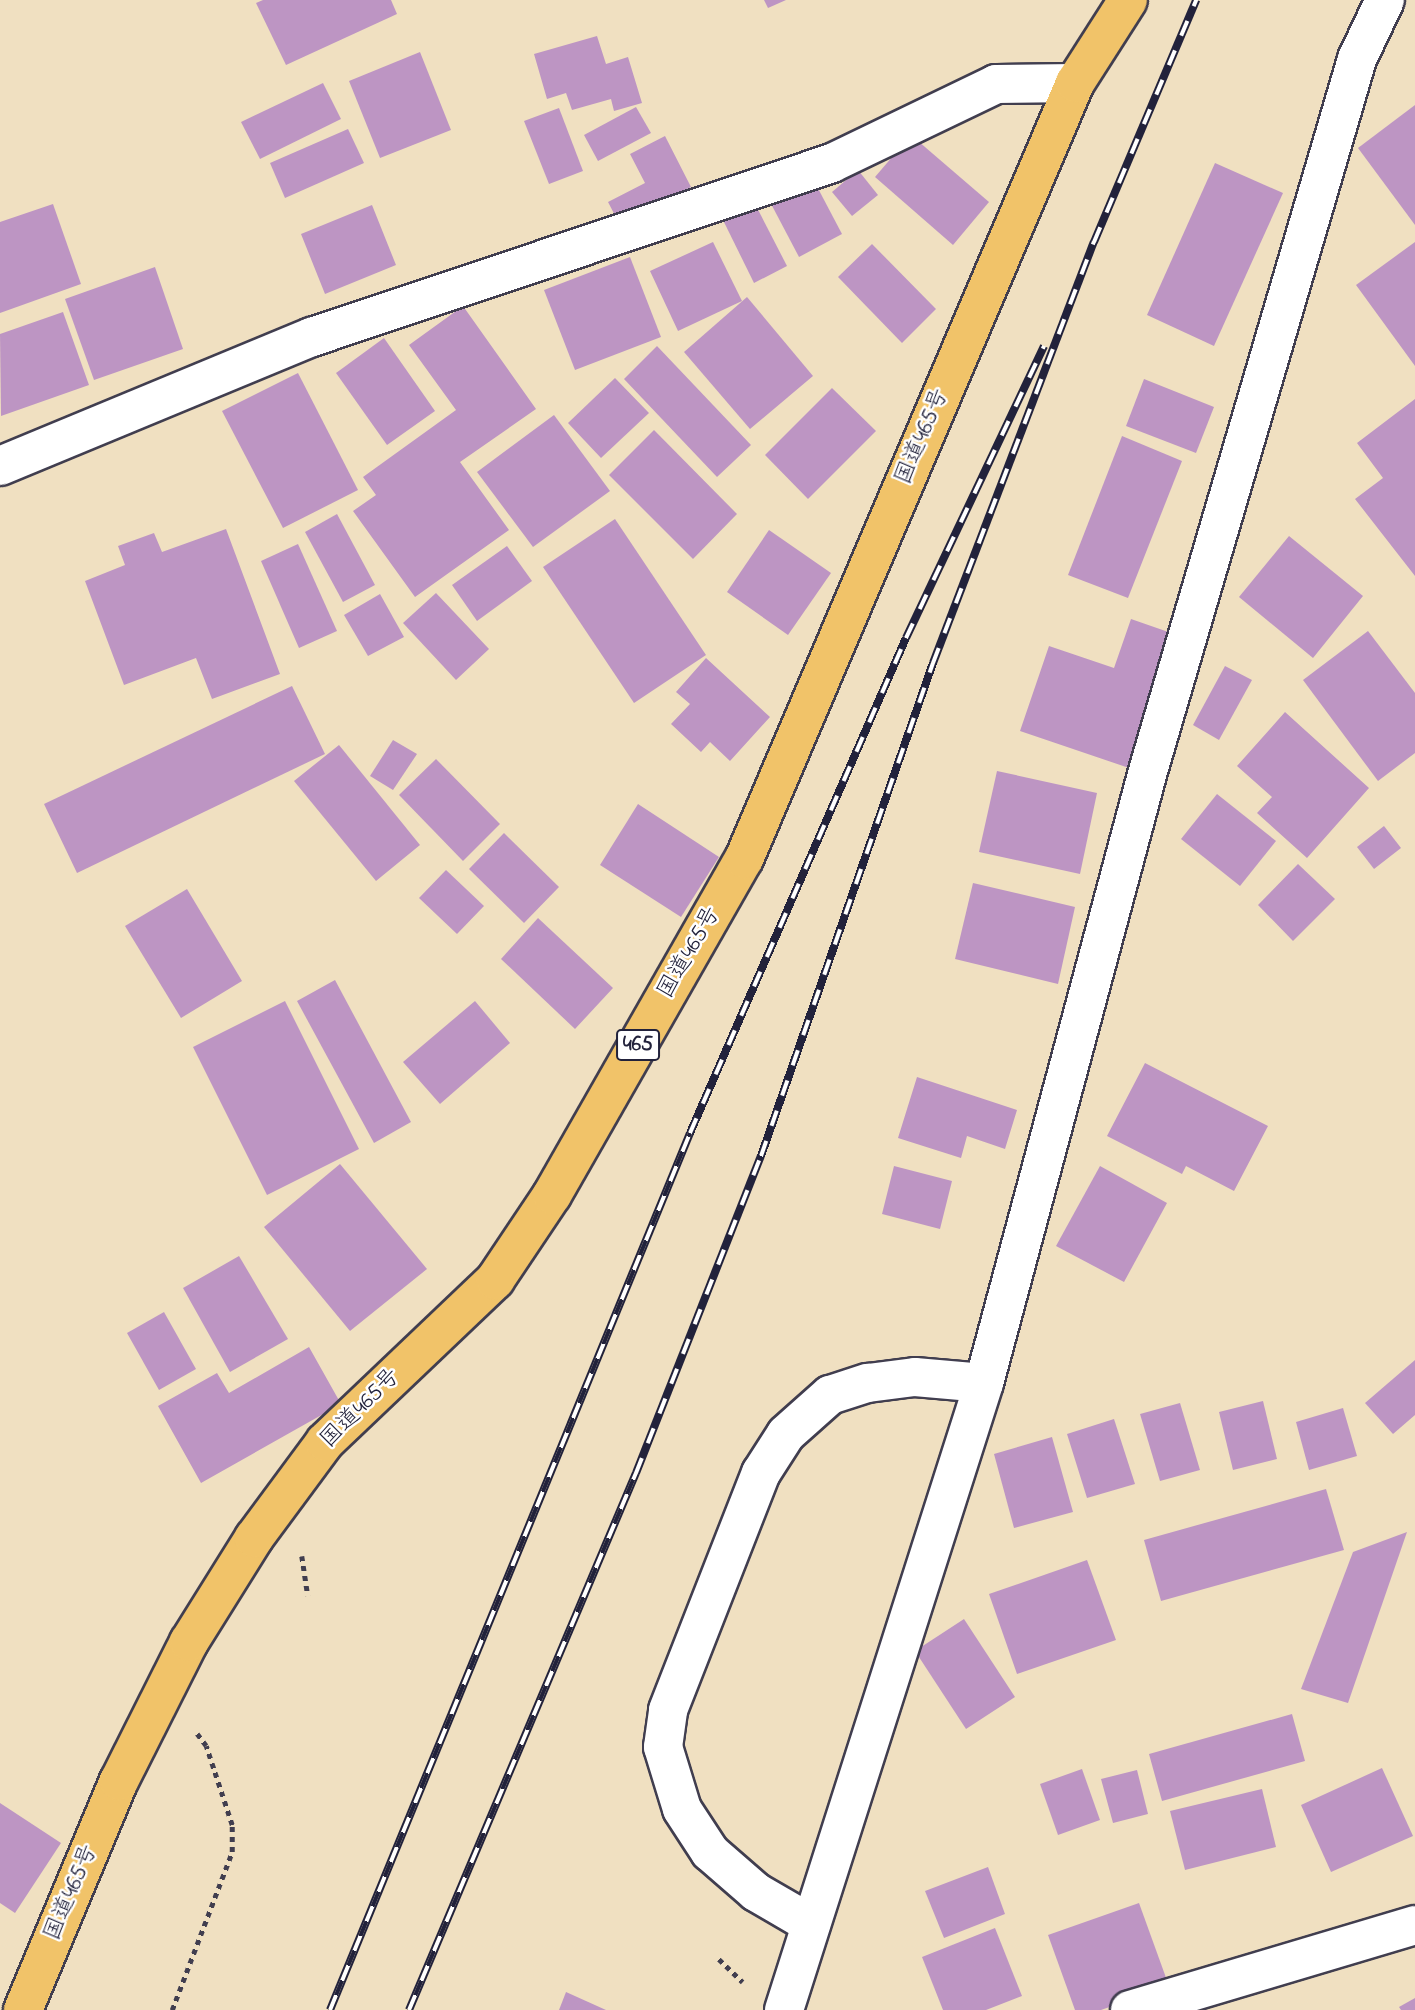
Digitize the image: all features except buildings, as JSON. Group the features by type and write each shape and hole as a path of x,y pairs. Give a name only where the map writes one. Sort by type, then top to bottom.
{"highway":[{"name":"国道465号","path":"23,2010 119,1781 190,1642 254,1538 325,1442 495,1280 552,1195 744,859 1075,83 1128,0"}],"street":[{"path":"784,2010 984,1383 1148,771 1357,59 1385,0"},
{"path":"0,466 312,337 832,163 996,84 1075,83"},
{"path":"811,1924 756,1892 710,1852 682,1809 663,1747 667,1710 761,1473 786,1434 830,1395 868,1383 915,1377 984,1383"},
{"path":"1130,2010 1415,1925"}],"path":[{"path":"301,1548 309,1596"},
{"path":"172,2010 232,1852 232,1825 206,1746 193,1729"},
{"path":"719,1959 748,1987"}],"railway":[{"path":"409,2010 636,1473 761,1156 933,663 1094,242 1196,0"},
{"path":"330,2010 690,1133 906,638 1044,346"}]}
